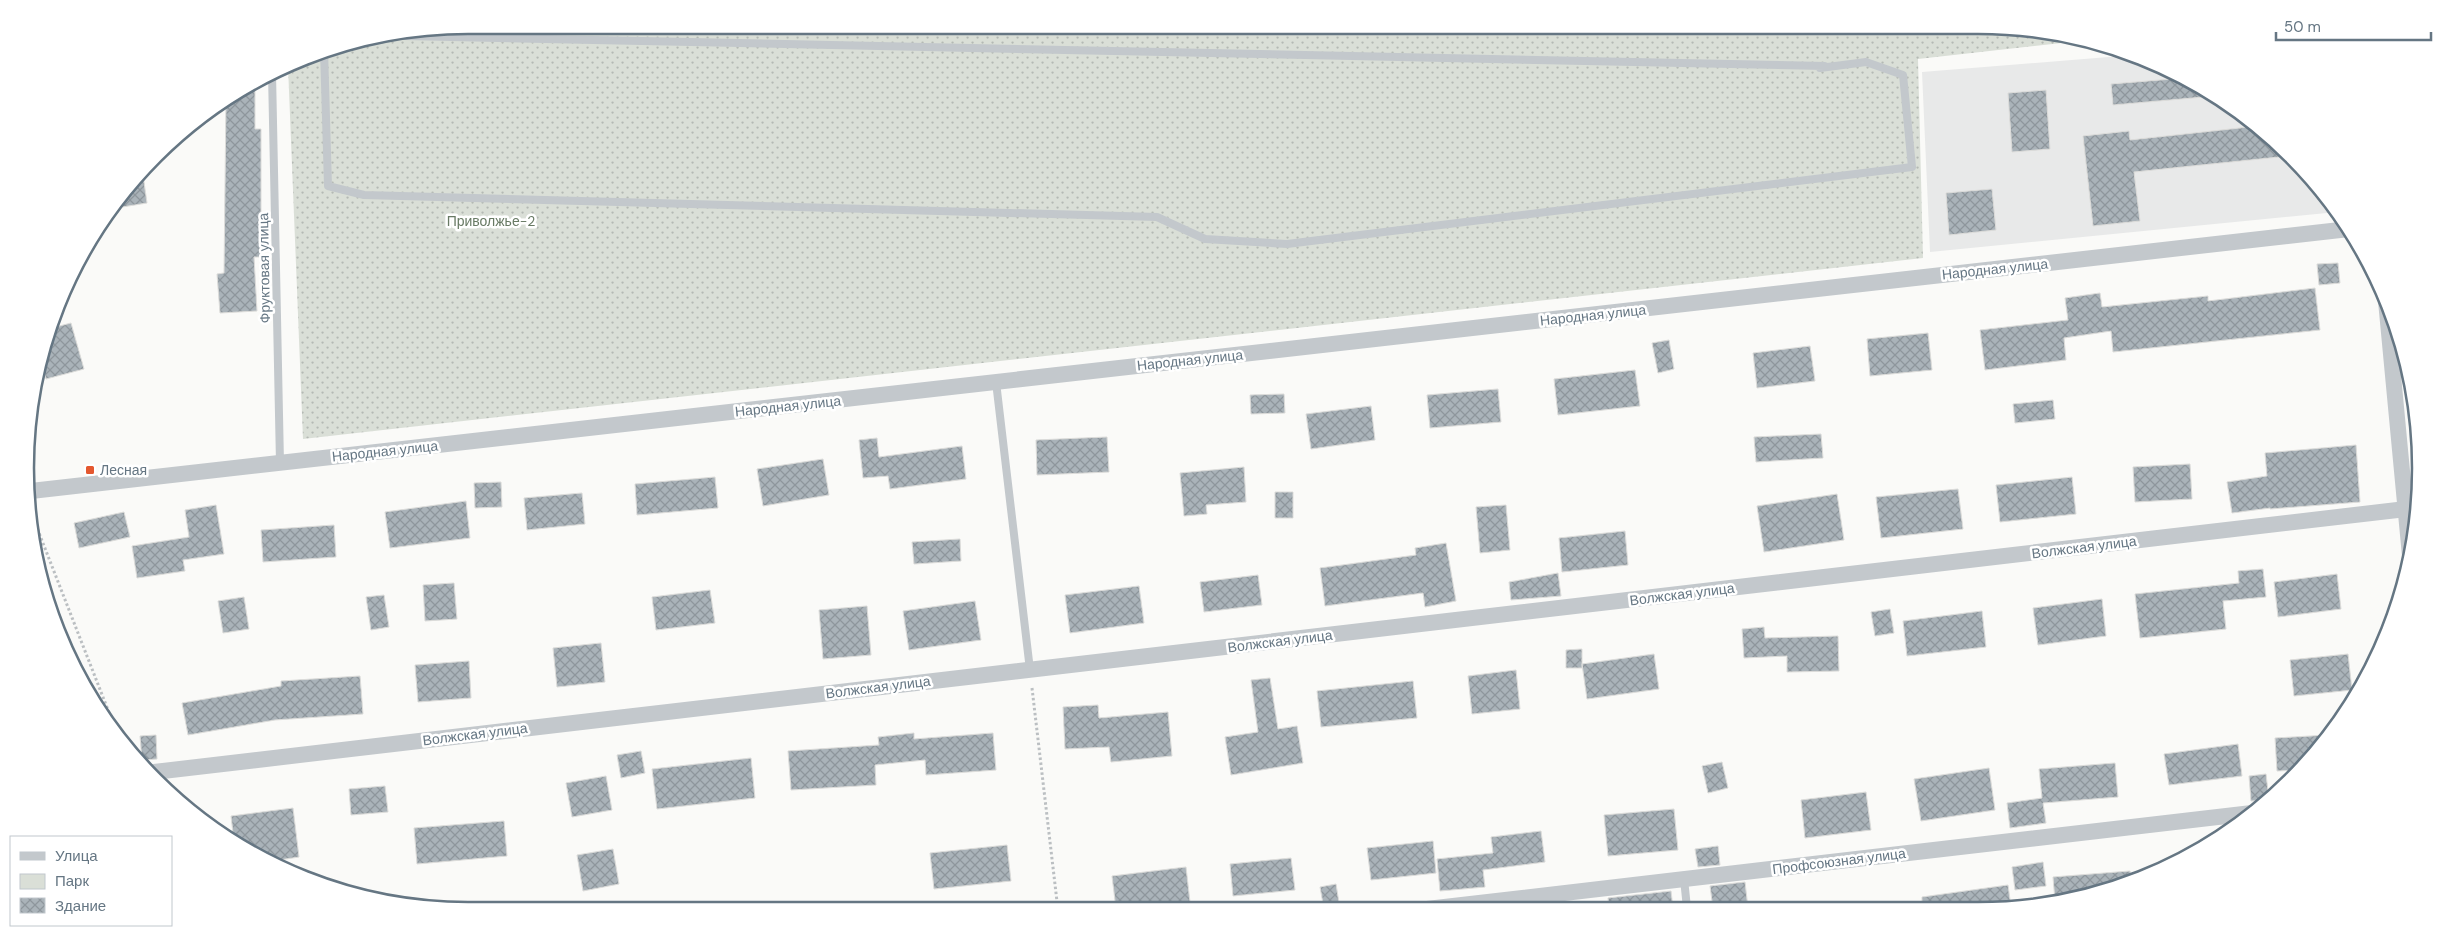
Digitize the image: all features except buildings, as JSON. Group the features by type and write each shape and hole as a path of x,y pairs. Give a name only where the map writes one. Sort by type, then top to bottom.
{"street":[{"name":"Народная улица","path":"35,491 2341,230"},
{"path":"2388,327 2408,531"},
{"name":"Волжская улица","path":"158,772 2406,509"},
{"name":"Профсоюзная улица","path":"1487,902 2240,814"}],"lane":[{"path":"324,58 328,186 364,195 1157,217 1205,239 1287,244 1912,167 1902,75 1866,62 1820,68 1825,66 420,36"},
{"name":"Фруктовая улица","path":"272,81 280,463"},
{"path":"996,382 1030,670"},
{"path":"1684,879 1686,902"}],"path":[{"path":"38,530 111,714"},
{"path":"1030,670 1057,902"}],"shaded area":[{"path":"2118,57 2144,67 2195,92 2242,123 2285,161 2329,213 1930,252 1922,72"}],"green space":[{"name":"Приволжье-2","path":"468,34 1978,34 2035,37 2065,43 1918,59 1923,258 303,439 288,73 328,57 383,42 411,37"}],"place":[{"name":"Лесная","path":"90,470"}]}
